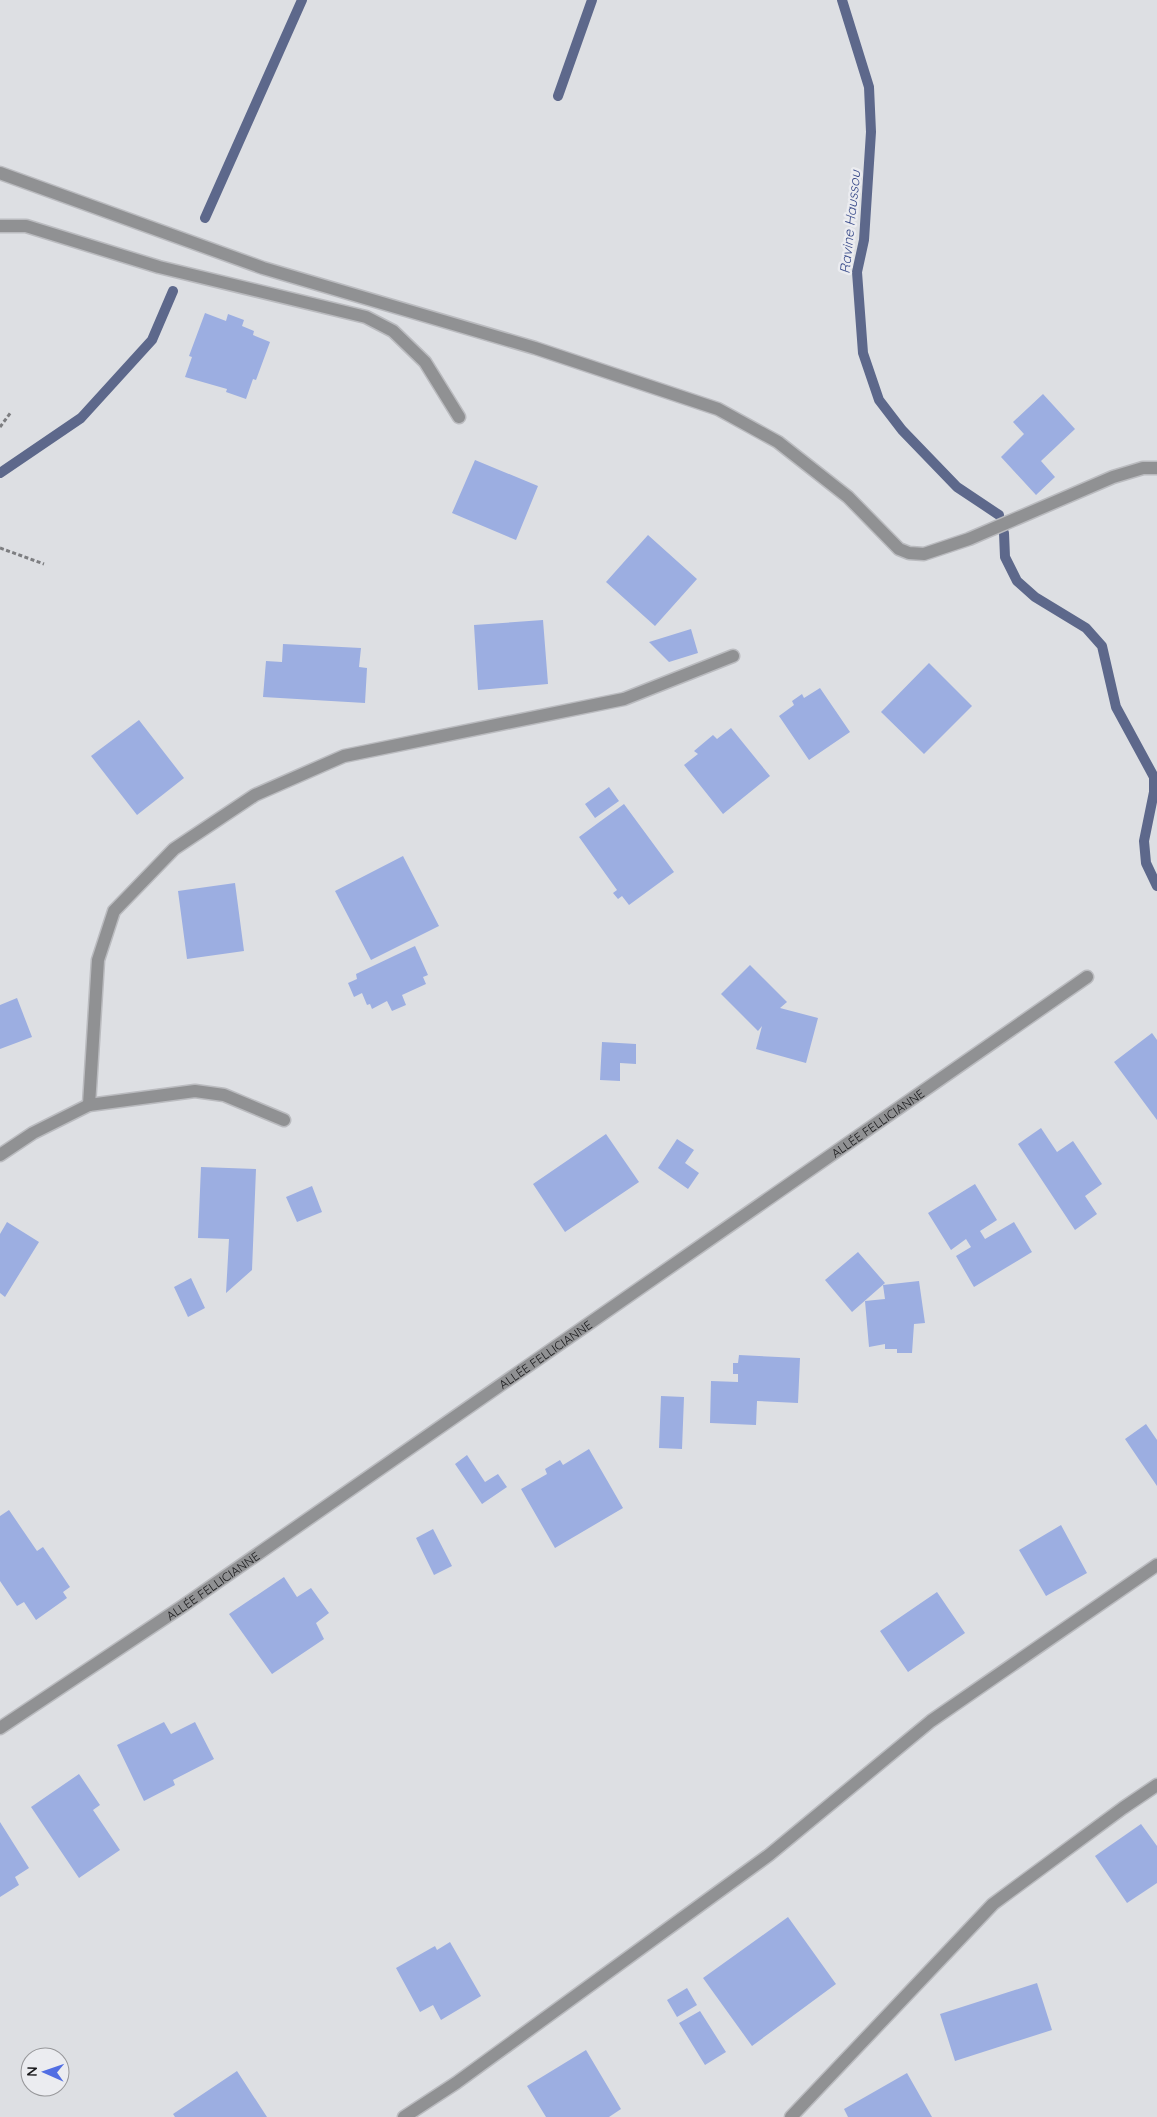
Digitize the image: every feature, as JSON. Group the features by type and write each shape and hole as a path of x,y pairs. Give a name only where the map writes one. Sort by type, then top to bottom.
{"street":[{"path":"0,173 263,268 535,348 718,409 778,442 848,497 899,549 909,553 924,554 969,540 1113,477 1143,468 1157,468"},
{"path":"0,226 26,226 158,267 366,317 394,331 425,362 458,417"},
{"path":"90,1105 98,960 114,910 174,849 255,795 344,756 624,699 733,656"},
{"name":"ALLÉE FELLICIANNE","path":"0,1728 183,1606 1087,977"},
{"path":"0,1155 33,1133 90,1105 195,1091 224,1095 284,1120"},
{"path":"404,2117 456,2083 769,1855 931,1721 1157,1565"},
{"path":"0,1718 16,1716"},
{"path":"791,2117 993,1904 1122,1808 1157,1786"}],"path":[{"path":"0,427 11,412"},
{"path":"0,548 44,564"}],"building":[{"path":"205,313 226,321 228,314 244,320 242,326 254,331 253,335 270,342 256,380 253,379 246,399 226,392 227,389 185,377 192,357 189,356"},
{"path":"1043,394 1075,429 1041,461 1055,477 1036,495 1001,457 1024,434 1013,422"},
{"path":"475,460 538,486 516,540 452,513"},
{"path":"648,535 697,579 655,626 606,582"},
{"path":"543,620 548,684 478,690 474,625"},
{"path":"691,629 698,653 669,662 649,642"},
{"path":"283,644 361,648 359,667 367,668 365,703 263,697 266,661 282,662"},
{"path":"929,663 972,706 924,754 881,712"},
{"path":"820,688 850,732 809,760 779,716 794,705 792,701 802,694 804,698"},
{"path":"139,720 184,778 137,815 91,756"},
{"path":"731,728 770,776 723,814 684,765 698,754 694,751 713,735 717,739"},
{"path":"609,787 619,801 595,818 585,804"},
{"path":"624,804 674,872 629,905 622,896 618,899 613,893 617,890 579,837"},
{"path":"403,856 439,926 371,960 335,891"},
{"path":"235,883 244,951 187,959 178,891"},
{"path":"415,946 428,975 423,977 426,984 402,995 406,1005 392,1011 387,1001 372,1009 370,1004 367,1005 362,993 354,997 348,983 357,979 356,974"},
{"path":"750,965 787,1002 780,1008 818,1018 806,1063 756,1049 762,1026 758,1031 721,994"},
{"path":"17,998 32,1037 0,1049 0,1005"},
{"path":"1152,1033 1157,1040 1157,1120 1114,1062"},
{"path":"602,1042 636,1044 636,1064 620,1063 620,1081 600,1080"},
{"path":"1041,1128 1057,1152 1073,1141 1102,1184 1085,1196 1097,1214 1075,1230 1018,1144"},
{"path":"606,1134 639,1182 565,1232 533,1184"},
{"path":"677,1139 694,1150 685,1163 699,1173 688,1189 658,1168"},
{"path":"201,1167 256,1169 252,1270 226,1293 229,1239 198,1238"},
{"path":"975,1184 997,1220 980,1231 985,1239 1014,1222 1032,1252 974,1287 956,1256 971,1247 966,1239 951,1250 928,1213"},
{"path":"312,1186 322,1212 297,1222 286,1197"},
{"path":"7,1222 39,1242 5,1297 0,1293 0,1234"},
{"path":"858,1252 885,1283 852,1312 825,1280"},
{"path":"191,1278 205,1308 188,1317 174,1287"},
{"path":"919,1281 925,1323 914,1324 912,1353 897,1353 897,1349 885,1349 885,1344 869,1347 865,1301 885,1299 883,1285"},
{"path":"739,1355 800,1358 798,1403 757,1401 756,1425 710,1423 711,1381 738,1382 738,1374 733,1374 733,1363 738,1363"},
{"path":"661,1396 684,1397 682,1449 659,1448"},
{"path":"1146,1424 1157,1440 1157,1486 1125,1439"},
{"path":"589,1449 623,1508 555,1548 521,1489 547,1474 545,1469 560,1460 563,1465"},
{"path":"467,1455 485,1482 498,1474 507,1487 482,1504 455,1464"},
{"path":"9,1510 37,1551 43,1547 70,1587 63,1592 67,1598 36,1620 24,1602 17,1606 0,1581 0,1516"},
{"path":"1061,1525 1087,1573 1046,1596 1019,1550"},
{"path":"433,1529 452,1566 434,1575 416,1538"},
{"path":"284,1577 297,1597 311,1588 329,1613 316,1623 324,1639 272,1674 229,1614"},
{"path":"937,1592 965,1633 908,1672 880,1631"},
{"path":"164,1722 171,1734 195,1722 214,1759 173,1780 175,1785 144,1801 117,1745"},
{"path":"79,1774 100,1805 93,1810 120,1850 79,1878 31,1807"},
{"path":"0,1822 29,1868 15,1877 19,1885 0,1897"},
{"path":"1141,1824 1157,1846 1157,1883 1127,1903 1095,1856"},
{"path":"788,1917 836,1984 752,2046 703,1978"},
{"path":"450,1942 481,1996 441,2020 433,2005 420,2012 396,1968 435,1946 437,1950"},
{"path":"1037,1983 1052,2030 955,2061 940,2014"},
{"path":"687,1988 697,2005 677,2017 667,2000"},
{"path":"700,2011 726,2052 705,2065 679,2023"},
{"path":"586,2050 621,2109 609,2117 546,2117 527,2086"},
{"path":"237,2071 267,2117 175,2117 173,2114"},
{"path":"907,2073 932,2117 848,2117 844,2109"}],"waterway":[{"path":"205,218 302,0"},
{"path":"558,96 592,0"},
{"name":"Ravine Haussou","path":"842,0 869,87 871,132 864,240 857,272 863,353 879,400 902,430 957,487 999,515"},
{"path":"0,473 81,418 152,340 173,291"},
{"name":"Ravine Haussou","path":"1004,533 1005,557 1017,581 1035,597 1086,628 1102,646 1116,707 1154,777 1154,792 1144,841 1146,863 1157,886"}]}
